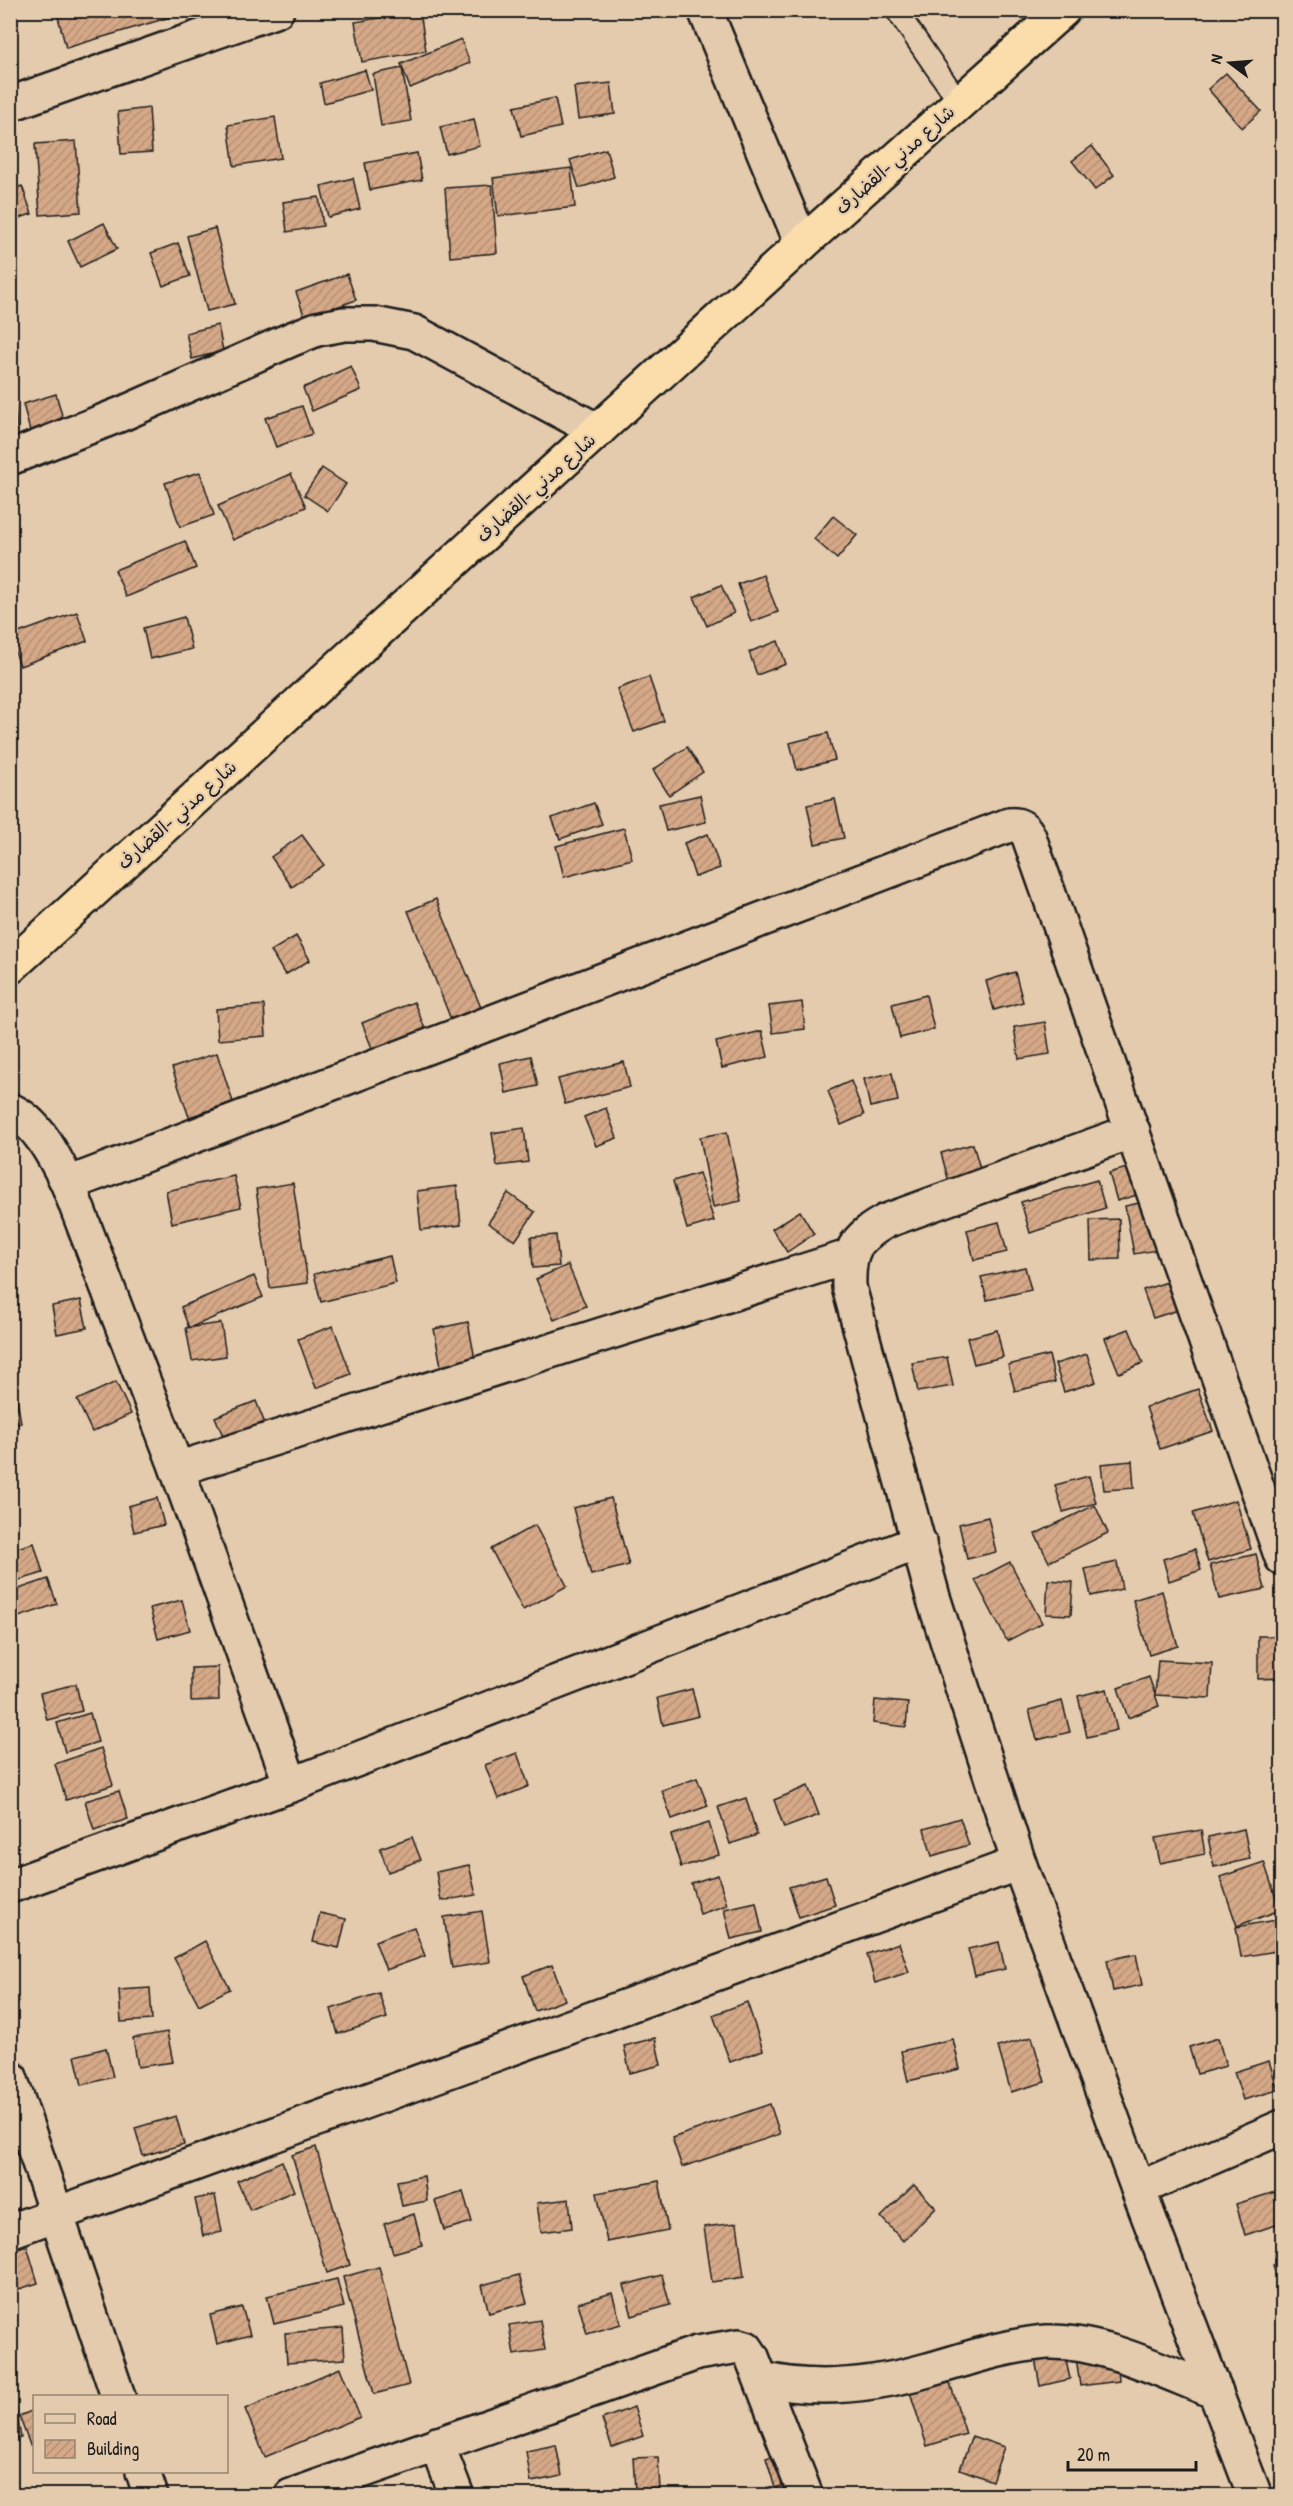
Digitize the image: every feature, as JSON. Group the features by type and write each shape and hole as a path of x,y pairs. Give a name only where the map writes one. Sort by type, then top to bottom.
{"highway":[{"name":"شارع مدني -القضارف","path":"10,967 802,244 1063,10"}],"street":[{"path":"10,104 277,10"},
{"path":"705,10 802,244"},
{"path":"10,458 124,413 292,339 317,329 344,324 374,324 414,332 598,431"},
{"path":"68,1184 1009,825 1019,826 1027,831 1282,1558"},
{"path":"10,1110 24,1118 40,1137 56,1160 68,1184 177,1469 291,1785"},
{"path":"1133,1131 886,1221 861,1237 851,1256 849,1287 933,1597 1019,1863 1137,2189 1255,2496"},
{"path":"177,1469 851,1256"},
{"path":"10,1886 291,1785 919,1542"},
{"path":"10,2231 1019,1863"},
{"path":"10,2077 117,2395"},
{"path":"1137,2189 1282,2127"},
{"path":"762,2379 810,2386 853,2384 900,2377 1004,2349 1057,2343 1087,2346 1110,2353 1216,2392"},
{"path":"291,2496 704,2351 739,2346 746,2348 762,2379 806,2496"},
{"path":"436,2444 457,2496"},
{"path":"143,2473 151,2496"}],"lane":[{"path":"896,10 959,102"}],"building":[{"path":"65,10 194,10 66,48 57,13"},
{"path":"420,11 426,51 362,62 355,22"},
{"path":"461,39 470,63 410,88 401,64"},
{"path":"402,68 411,121 381,126 373,74"},
{"path":"365,70 371,90 324,103 320,83"},
{"path":"1226,73 1261,111 1242,128 1208,89"},
{"path":"611,83 615,114 578,119 574,87"},
{"path":"555,98 561,127 521,136 514,107"},
{"path":"149,108 152,152 121,154 118,112"},
{"path":"275,117 281,158 234,166 228,125"},
{"path":"474,119 480,146 447,154 440,127"},
{"path":"76,141 81,212 40,215 35,144"},
{"path":"1092,146 1114,175 1095,190 1072,161"},
{"path":"606,149 614,177 579,188 570,160"},
{"path":"417,153 422,180 370,190 365,163"},
{"path":"571,168 575,207 498,216 493,178"},
{"path":"353,178 360,209 328,217 321,186"},
{"path":"492,185 497,253 450,257 445,188"},
{"path":"22,186 32,214 10,221 10,190"},
{"path":"319,197 323,226 287,232 283,202"},
{"path":"104,223 117,249 80,267 68,241"},
{"path":"215,228 235,304 207,311 187,236"},
{"path":"178,243 190,276 163,286 151,253"},
{"path":"347,274 356,300 305,318 296,292"},
{"path":"218,325 223,351 192,359 186,333"},
{"path":"351,366 361,390 312,411 303,388"},
{"path":"56,394 65,426 31,435 23,404"},
{"path":"10,404 15,404 17,432 10,432"},
{"path":"302,406 312,434 276,447 265,418"},
{"path":"322,468 346,484 328,511 304,495"},
{"path":"200,472 214,515 180,527 165,483"},
{"path":"291,474 306,507 233,540 218,506"},
{"path":"833,516 857,535 837,559 814,539"},
{"path":"185,541 196,568 126,597 115,570"},
{"path":"763,575 778,612 751,622 738,584"},
{"path":"721,585 734,613 707,626 694,597"},
{"path":"77,612 87,641 20,666 10,636"},
{"path":"184,617 192,649 150,659 143,628"},
{"path":"778,641 786,664 757,675 749,652"},
{"path":"649,677 664,721 634,732 617,689"},
{"path":"828,733 835,760 797,770 790,743"},
{"path":"687,747 703,772 669,795 653,770"},
{"path":"700,795 706,822 666,831 659,804"},
{"path":"835,799 844,838 815,844 807,805"},
{"path":"594,803 602,824 560,839 552,818"},
{"path":"624,828 632,859 564,877 556,846"},
{"path":"708,834 720,868 695,877 684,843"},
{"path":"302,835 324,865 292,887 271,857"},
{"path":"436,899 482,1010 452,1022 408,911"},
{"path":"296,936 310,960 285,975 271,951"},
{"path":"1015,972 1023,1002 994,1010 986,981"},
{"path":"926,995 934,1029 900,1038 892,1004"},
{"path":"414,1002 426,1031 374,1053 362,1023"},
{"path":"802,1002 805,1029 773,1033 769,1006"},
{"path":"264,1005 266,1036 218,1040 216,1009"},
{"path":"1045,1022 1050,1054 1019,1059 1014,1027"},
{"path":"762,1031 768,1057 722,1068 716,1042"},
{"path":"217,1053 233,1102 189,1117 172,1068"},
{"path":"531,1056 538,1086 506,1093 500,1063"},
{"path":"624,1062 630,1087 565,1104 558,1079"},
{"path":"892,1073 898,1101 870,1107 864,1079"},
{"path":"851,1081 864,1115 841,1125 828,1091"},
{"path":"606,1108 617,1138 596,1146 584,1117"},
{"path":"524,1128 528,1162 497,1166 492,1133"},
{"path":"727,1132 741,1201 713,1207 700,1137"},
{"path":"973,1144 981,1172 949,1182 941,1153"},
{"path":"1145,1163 1153,1190 1117,1201 1109,1173"},
{"path":"699,1173 714,1221 687,1229 673,1181"},
{"path":"234,1176 241,1207 172,1223 166,1191"},
{"path":"1097,1180 1105,1208 1030,1233 1021,1202"},
{"path":"293,1183 308,1283 270,1288 256,1189"},
{"path":"457,1186 461,1225 421,1230 417,1191"},
{"path":"508,1193 535,1212 515,1241 488,1223"},
{"path":"1158,1199 1168,1248 1134,1254 1125,1206"},
{"path":"800,1211 814,1234 787,1252 772,1229"},
{"path":"1119,1219 1120,1259 1091,1260 1090,1220"},
{"path":"999,1222 1007,1252 974,1260 967,1230"},
{"path":"556,1235 559,1266 533,1268 531,1237"},
{"path":"390,1256 396,1283 321,1302 314,1274"},
{"path":"568,1265 586,1306 554,1320 536,1279"},
{"path":"1025,1267 1031,1290 987,1300 981,1277"},
{"path":"254,1276 263,1297 189,1328 181,1307"},
{"path":"1179,1278 1188,1307 1153,1318 1143,1290"},
{"path":"81,1300 87,1328 57,1334 52,1306"},
{"path":"468,1322 475,1359 441,1366 434,1329"},
{"path":"221,1323 226,1356 192,1361 186,1328"},
{"path":"333,1326 351,1374 316,1388 298,1339"},
{"path":"1129,1329 1143,1363 1119,1373 1105,1338"},
{"path":"997,1330 1003,1357 974,1364 967,1338"},
{"path":"1087,1354 1096,1382 1064,1392 1055,1364"},
{"path":"1049,1355 1055,1382 1015,1391 1008,1365"},
{"path":"947,1357 953,1386 918,1392 912,1363"},
{"path":"116,1382 131,1414 92,1432 77,1400"},
{"path":"1198,1389 1213,1431 1160,1449 1146,1407"},
{"path":"16,1392 21,1423 10,1426 10,1393"},
{"path":"256,1401 269,1434 229,1450 215,1417"},
{"path":"1132,1461 1134,1488 1104,1490 1101,1464"},
{"path":"1089,1476 1096,1503 1063,1512 1055,1485"},
{"path":"157,1498 164,1525 134,1532 128,1506"},
{"path":"611,1498 629,1565 591,1575 573,1508"},
{"path":"1236,1500 1251,1549 1208,1562 1193,1513"},
{"path":"1095,1505 1108,1533 1049,1562 1035,1534"},
{"path":"988,1517 996,1552 967,1559 959,1524"},
{"path":"535,1525 567,1586 523,1610 491,1549"},
{"path":"34,1543 43,1573 10,1583 10,1550"},
{"path":"1195,1549 1201,1570 1169,1581 1163,1559"},
{"path":"1256,1554 1265,1589 1219,1599 1210,1565"},
{"path":"1010,1562 1042,1623 1007,1641 975,1580"},
{"path":"1117,1562 1122,1589 1091,1596 1085,1569"},
{"path":"48,1579 57,1604 10,1620 10,1592"},
{"path":"1048,1580 1073,1582 1071,1615 1046,1614"},
{"path":"1162,1591 1178,1646 1149,1655 1133,1600"},
{"path":"182,1600 190,1630 158,1639 150,1608"},
{"path":"1258,1636 1282,1636 1282,1678 1258,1679"},
{"path":"1158,1660 1212,1663 1210,1698 1155,1695"},
{"path":"218,1667 219,1700 191,1701 191,1668"},
{"path":"1149,1677 1159,1706 1128,1718 1118,1688"},
{"path":"76,1684 82,1711 47,1720 40,1693"},
{"path":"692,1689 699,1716 663,1725 657,1698"},
{"path":"1107,1689 1117,1730 1087,1737 1078,1696"},
{"path":"875,1700 908,1703 906,1727 873,1723"},
{"path":"1062,1701 1070,1732 1037,1740 1029,1710"},
{"path":"90,1713 98,1742 65,1752 57,1723"},
{"path":"101,1748 113,1785 66,1800 55,1764"},
{"path":"517,1753 529,1786 498,1799 485,1765"},
{"path":"697,1778 708,1806 672,1819 662,1791"},
{"path":"808,1786 819,1815 784,1828 774,1800"},
{"path":"119,1791 128,1819 94,1830 85,1801"},
{"path":"746,1798 757,1835 730,1844 718,1807"},
{"path":"960,1818 969,1845 932,1856 924,1829"},
{"path":"709,1823 719,1855 681,1867 671,1835"},
{"path":"1244,1829 1250,1859 1214,1867 1208,1837"},
{"path":"1201,1830 1205,1854 1160,1863 1155,1838"},
{"path":"412,1837 421,1860 388,1872 380,1848"},
{"path":"1264,1862 1280,1910 1237,1926 1220,1877"},
{"path":"1282,1862 1282,1901 1275,1863"},
{"path":"469,1865 476,1895 441,1901 436,1872"},
{"path":"718,1875 727,1905 700,1914 691,1883"},
{"path":"826,1876 835,1905 799,1917 789,1887"},
{"path":"756,1902 762,1932 731,1939 724,1909"},
{"path":"482,1911 490,1962 452,1968 444,1917"},
{"path":"320,1913 346,1919 339,1948 313,1942"},
{"path":"1282,1919 1282,1950 1241,1957 1236,1927"},
{"path":"414,1927 425,1956 386,1970 375,1941"},
{"path":"205,1941 230,1989 199,2005 174,1958"},
{"path":"999,1942 1005,1969 975,1976 968,1949"},
{"path":"899,1943 909,1972 875,1983 867,1954"},
{"path":"1136,1954 1142,1985 1113,1991 1107,1960"},
{"path":"552,1965 565,2000 535,2011 523,1976"},
{"path":"150,1988 152,2020 121,2022 119,1990"},
{"path":"379,1993 387,2018 338,2034 331,2009"},
{"path":"747,2002 763,2050 730,2062 713,2015"},
{"path":"167,2032 173,2062 138,2067 133,2038"},
{"path":"1032,2037 1045,2082 1011,2092 998,2047"},
{"path":"655,2038 661,2065 630,2073 624,2046"},
{"path":"1218,2038 1226,2066 1197,2074 1189,2047"},
{"path":"953,2039 960,2069 908,2081 901,2051"},
{"path":"106,2048 113,2077 82,2085 75,2056"},
{"path":"1269,2061 1278,2090 1243,2100 1234,2072"},
{"path":"770,2104 780,2134 682,2167 672,2138"},
{"path":"176,2116 184,2144 143,2156 135,2128"},
{"path":"316,2147 350,2265 327,2273 292,2155"},
{"path":"282,2161 294,2191 250,2210 237,2181"},
{"path":"424,2176 427,2201 402,2206 397,2181"},
{"path":"659,2181 668,2230 607,2242 597,2193"},
{"path":"914,2185 936,2208 903,2241 881,2217"},
{"path":"463,2192 472,2222 444,2230 435,2201"},
{"path":"1275,2192 1282,2223 1245,2235 1236,2204"},
{"path":"215,2195 222,2232 203,2236 195,2199"},
{"path":"569,2199 572,2228 541,2232 537,2203"},
{"path":"414,2214 422,2245 393,2253 384,2224"},
{"path":"737,2223 744,2277 712,2282 704,2227"},
{"path":"27,2246 38,2283 10,2292 10,2251"},
{"path":"1282,2262 1282,2296 1273,2265"},
{"path":"379,2267 409,2385 374,2394 343,2277"},
{"path":"519,2275 527,2303 489,2313 482,2285"},
{"path":"662,2275 670,2305 632,2316 624,2285"},
{"path":"337,2279 344,2307 274,2324 267,2296"},
{"path":"612,2293 621,2324 587,2334 578,2303"},
{"path":"242,2307 250,2335 217,2344 210,2315"},
{"path":"540,2320 545,2350 514,2355 509,2325"},
{"path":"343,2328 345,2359 287,2363 285,2333"},
{"path":"1063,2347 1070,2379 1040,2386 1034,2353"},
{"path":"1117,2352 1119,2381 1080,2386 1076,2357"},
{"path":"943,2360 966,2434 927,2446 904,2373"},
{"path":"340,2368 360,2417 265,2457 245,2409"},
{"path":"634,2407 643,2436 612,2447 602,2419"},
{"path":"16,2408 21,2438 10,2440 10,2409"},
{"path":"33,2410 33,2444 30,2445 19,2416"},
{"path":"972,2436 1004,2447 992,2481 960,2469"},
{"path":"556,2445 562,2476 531,2482 526,2451"},
{"path":"796,2449 805,2478 775,2488 766,2458"},
{"path":"658,2457 660,2489 635,2490 633,2458"}]}
